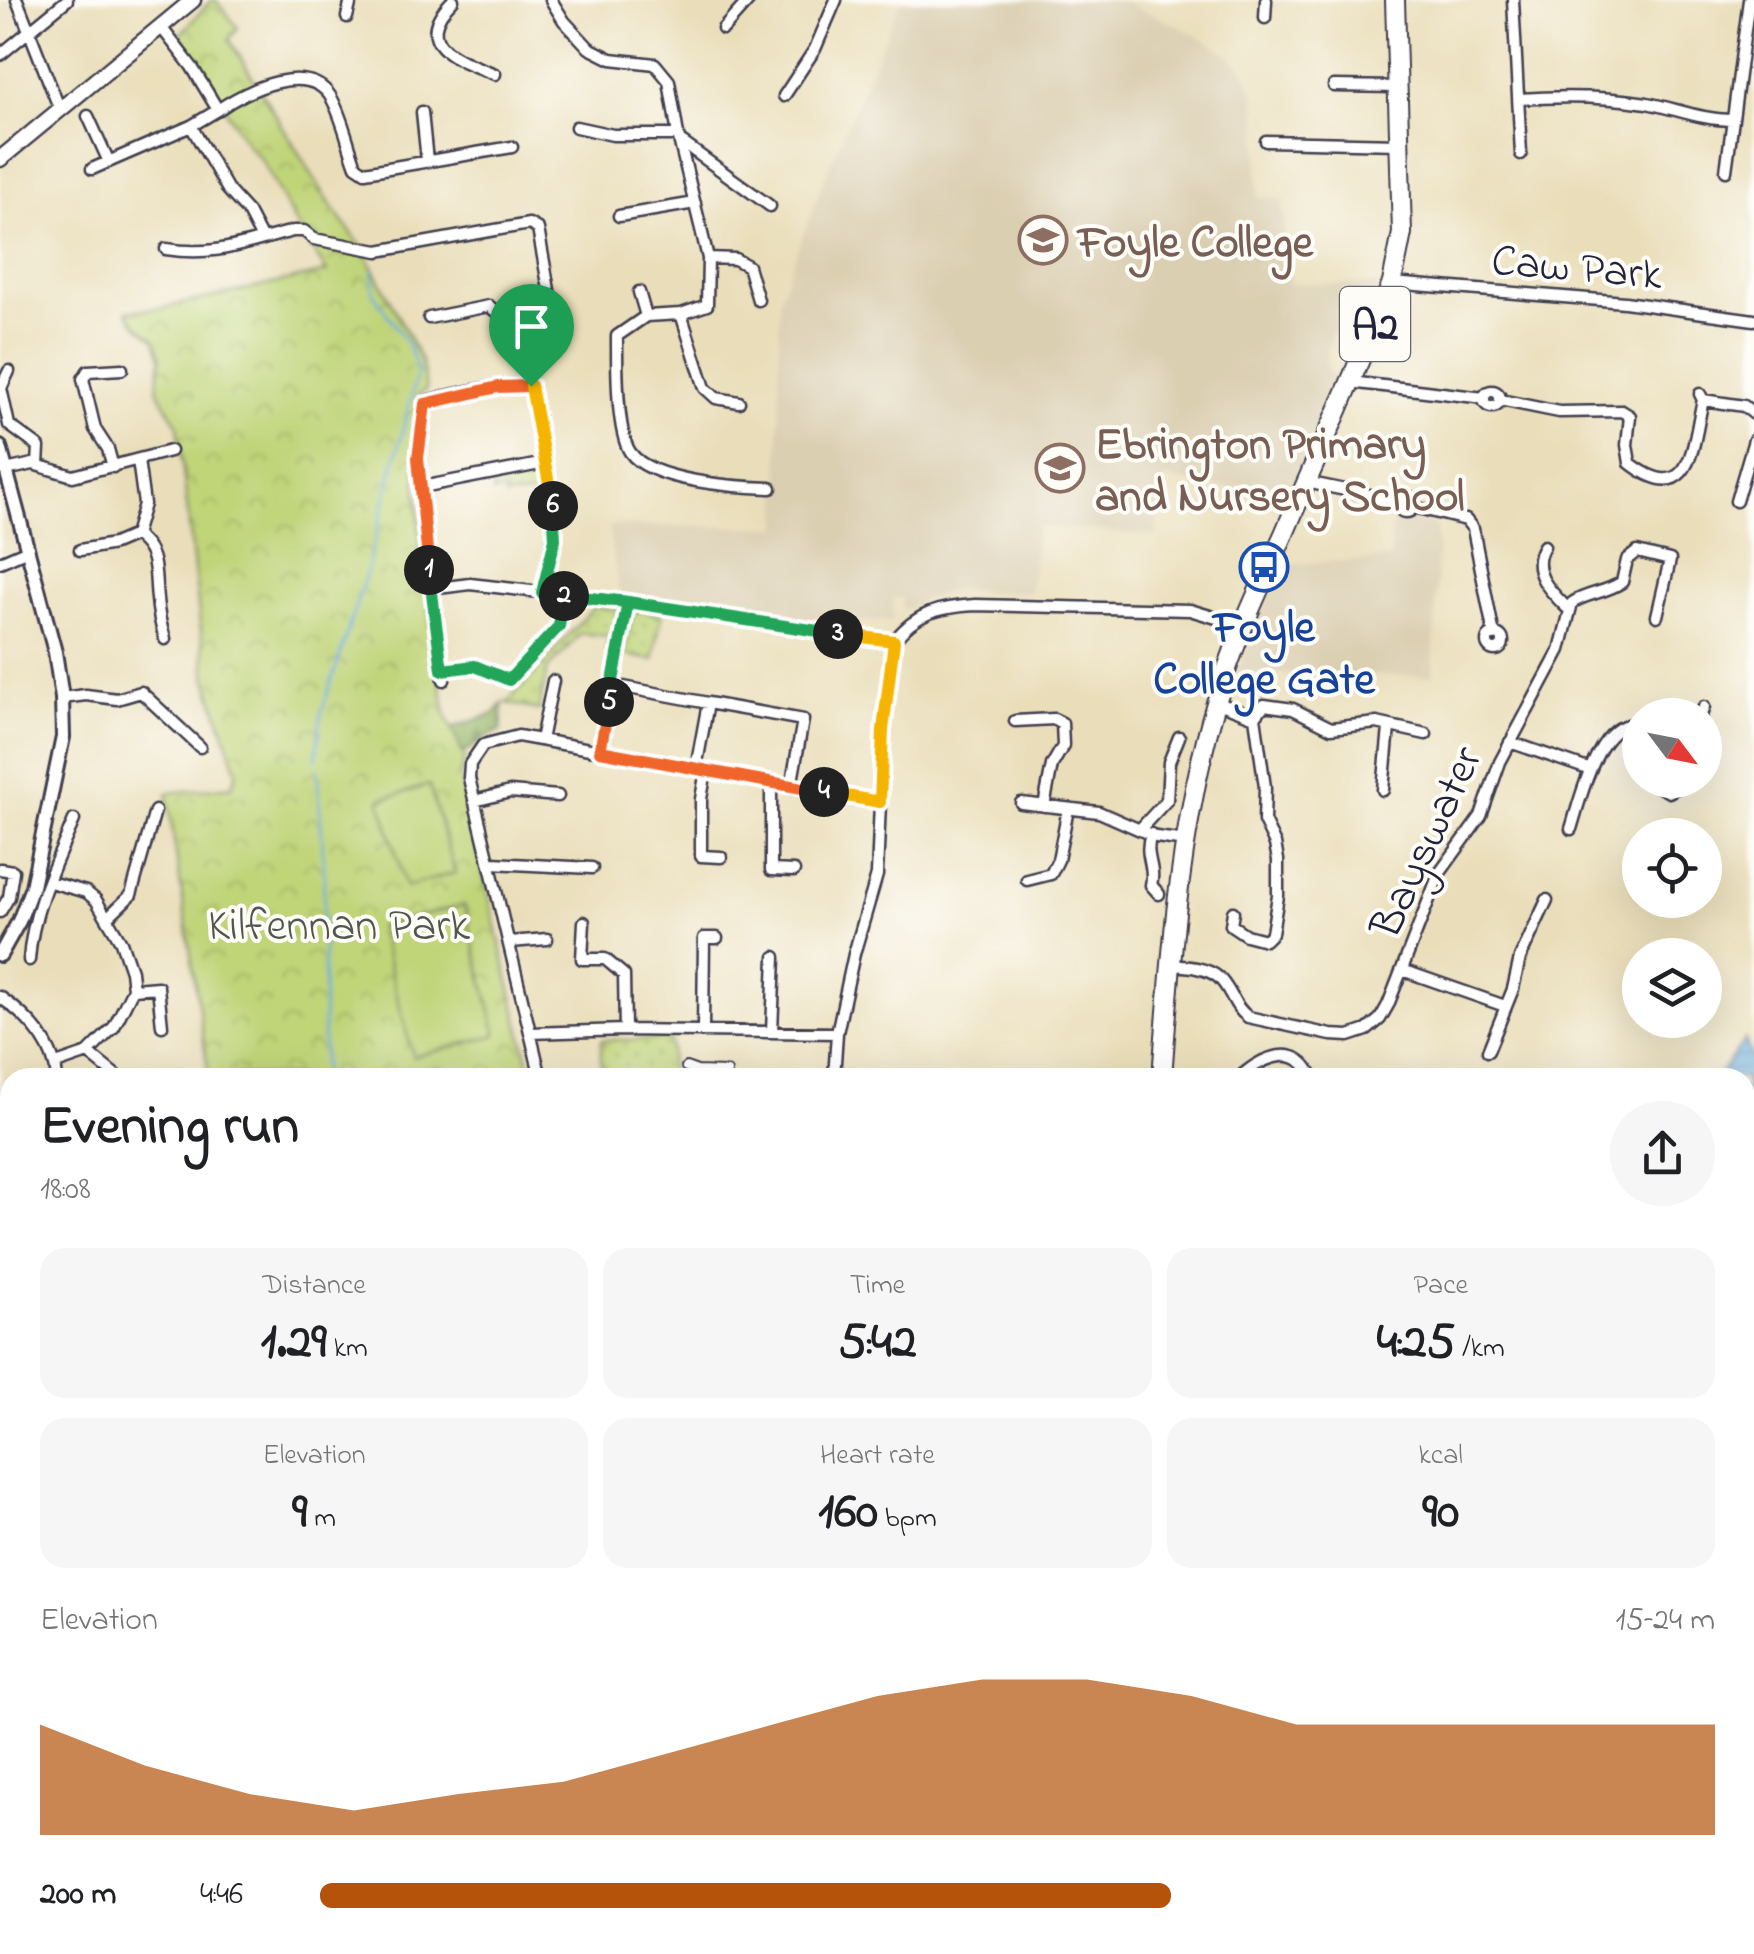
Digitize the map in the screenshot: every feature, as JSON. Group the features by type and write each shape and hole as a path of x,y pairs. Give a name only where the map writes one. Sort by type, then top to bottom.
{"highway":[{"name":"A2","path":"1163,1068 1170,965 1186,841 1216,702 1243,626 1392,283 1402,232 1395,0"}],"main road":[{"path":"0,160 192,0"}],"street":[{"path":"17,0 60,110"},
{"path":"0,54 67,0"},
{"path":"347,17 352,0"},
{"path":"453,0 441,12 436,25 438,42 446,54 495,74"},
{"path":"551,0 589,48 611,59 646,60 662,69 673,94 708,258 708,305 681,314 646,316 618,336 616,386 626,448 654,470 733,487 772,488"},
{"path":"723,30 749,0"},
{"path":"784,96 815,49 836,0"},
{"path":"1265,18 1266,0"},
{"path":"1514,0 1520,154"},
{"path":"1726,171 1749,0"},
{"path":"161,28 192,67 218,110"},
{"path":"92,170 191,126 255,88 278,82 318,86 330,96 356,166 365,172 512,147"},
{"path":"1334,86 1398,87"},
{"path":"1519,99 1593,96 1682,110 1706,120 1732,120"},
{"path":"422,112 426,161"},
{"path":"88,116 108,162"},
{"path":"191,126 262,239"},
{"path":"576,127 613,135 680,138 770,206"},
{"path":"1266,141 1399,144"},
{"path":"619,216 696,203"},
{"path":"166,249 205,253 304,231 314,239 378,252 529,224 538,229 550,300 495,311 489,306 430,318"},
{"path":"708,258 736,259 748,266 758,300"},
{"name":"Caw Park","path":"1392,283 1625,302 1754,320"},
{"path":"639,292 646,316"},
{"path":"681,314 705,388 716,398 739,402"},
{"path":"113,467 108,448 95,430 82,378 88,371 122,369"},
{"path":"9,370 0,388 9,425 40,446 38,465"},
{"path":"1349,382 1484,398 1491,408 1500,400 1558,412 1622,411 1630,416 1630,463 1648,474 1669,477 1677,476 1689,465 1701,397 1744,406 1754,414"},
{"path":"542,593 556,525 531,386 500,387 427,401 418,454 430,589 443,675 475,666 509,680 559,626 563,596"},
{"path":"1736,502 1754,440"},
{"path":"0,447 58,665 62,698 60,765 32,888 0,955"},
{"path":"6,470 38,465 73,476 170,451"},
{"path":"80,550 128,540 135,534 144,504 138,460"},
{"path":"422,487 545,463"},
{"path":"1306,482 1399,501 1402,510 1408,512 1414,507 1466,520 1474,529 1494,635"},
{"path":"135,534 146,543 154,558 156,598 165,639"},
{"path":"1544,546 1539,571 1569,610 1577,599 1606,592 1622,582 1627,560 1637,552 1670,560 1657,616"},
{"path":"0,562 28,550"},
{"path":"430,589 470,584 628,602 893,647"},
{"path":"600,751 628,602"},
{"path":"835,1068 837,1033 854,954 873,893 883,730 893,647 921,615 946,607 975,605 1190,610 1243,626"},
{"name":"Bayswater","path":"1170,965 1194,968 1220,978 1239,1011 1248,1017 1331,1036 1367,1030 1380,1019 1439,874 1480,816 1510,742 1560,650 1569,610"},
{"path":"541,740 553,680"},
{"path":"612,686 804,720 791,786"},
{"path":"62,698 86,694 117,699 141,692 196,744 184,751"},
{"path":"1216,702 1255,717"},
{"path":"708,703 701,769 701,856 722,857"},
{"path":"1233,912 1232,925 1246,936 1266,940 1272,932 1278,860 1264,821 1265,788 1255,717 1264,705 1280,705 1331,728 1377,723 1426,734"},
{"path":"1015,721 1054,720 1062,724 1063,746 1052,765 1044,806"},
{"path":"1382,790 1389,728"},
{"path":"1572,829 1588,769 1622,728"},
{"path":"539,1068 469,778 470,764 483,745 518,736 880,802"},
{"path":"1159,894 1150,885 1152,869 1146,854 1146,831 1167,800 1169,762 1180,738"},
{"name":"Bayswater","path":"1510,742 1588,769"},
{"path":"771,782 771,870 794,870"},
{"path":"474,801 510,792 558,796"},
{"path":"1020,803 1099,812 1146,831 1186,841"},
{"path":"1027,880 1050,874 1058,860 1068,809"},
{"path":"108,917 131,895 155,811"},
{"path":"29,960 30,939 56,858 74,820"},
{"path":"492,863 592,868"},
{"path":"0,869 12,871 9,897 0,912"},
{"path":"50,882 86,892 96,900 121,942 132,971 133,989 114,1027 88,1053 56,1064"},
{"path":"1488,1051 1520,958 1547,900"},
{"path":"584,922 582,959 605,959 624,976 625,1030"},
{"path":"703,1031 704,938 717,938"},
{"path":"510,942 547,939"},
{"path":"772,1031 775,957"},
{"name":"Bayswater","path":"1402,970 1505,1006"},
{"path":"133,989 158,987 162,1026"},
{"path":"0,997 24,1015 48,1046 56,1068"},
{"path":"530,1033 837,1033"},
{"path":"88,1053 106,1068"},
{"path":"1253,1068 1270,1055 1281,1054 1294,1057 1309,1068"}],"shaded area":[{"name":"Foyle College","path":"901,0 1119,0 1179,26 1220,49 1244,69 1255,95 1259,125 1258,197 1282,199 1289,283 1380,285 1362,322 1344,323 1332,334 1326,364 1330,375 1337,379 1291,491 1206,486 1167,478 1159,489 1156,536 1038,526 1030,593 957,589 906,610 902,598 893,598 892,621 815,625 619,593 608,526 779,527 779,299 825,177"},
{"path":"1393,507 1435,524 1438,544 1433,676 1237,673 1281,564 1390,559"}],"green space":[{"name":"Kilfennan Park","path":"211,0 216,0 238,28 229,39 330,204 364,250 422,363 426,390 418,396 415,461 423,573 446,715 465,759 460,776 530,1068 208,1068 167,793 232,786 237,772 206,676 178,426 157,389 161,358 155,339 127,311 163,308 327,272 261,159 248,146 180,35"},
{"path":"537,472 544,494 505,497 505,491 493,493 493,480"},
{"path":"594,607 619,610 612,653 607,652 609,636 581,633 547,670 539,710 507,703"},
{"path":"640,610 662,615 653,660 625,655 632,615"},
{"path":"503,703 501,731 454,759 449,729 494,714"},
{"path":"429,785 455,873 406,887 380,800"},
{"path":"464,905 497,1035 413,1057 379,927"},
{"path":"670,1039 671,1068 601,1068 601,1040"}],"water":[{"path":"1745,1040 1754,1068 1724,1068"}],"waterway":[{"path":"316,759 321,714 366,574 418,371 408,345 373,293 373,270"},
{"path":"317,768 324,865 323,1068"}],"place":[{"name":"Foyle College","path":"1043,240"},
{"name":"Ebrington Primary and Nursery School","path":"1060,468"},
{"name":"Foyle College Gate","path":"1264,567"}],"route":[{"path":"531,386 498,387 429,400 423,408 418,458 442,670 475,666 509,680 559,626 563,596 592,599 628,602 894,641 883,730 880,802 600,751 628,602 542,593 556,525 531,386"}]}
